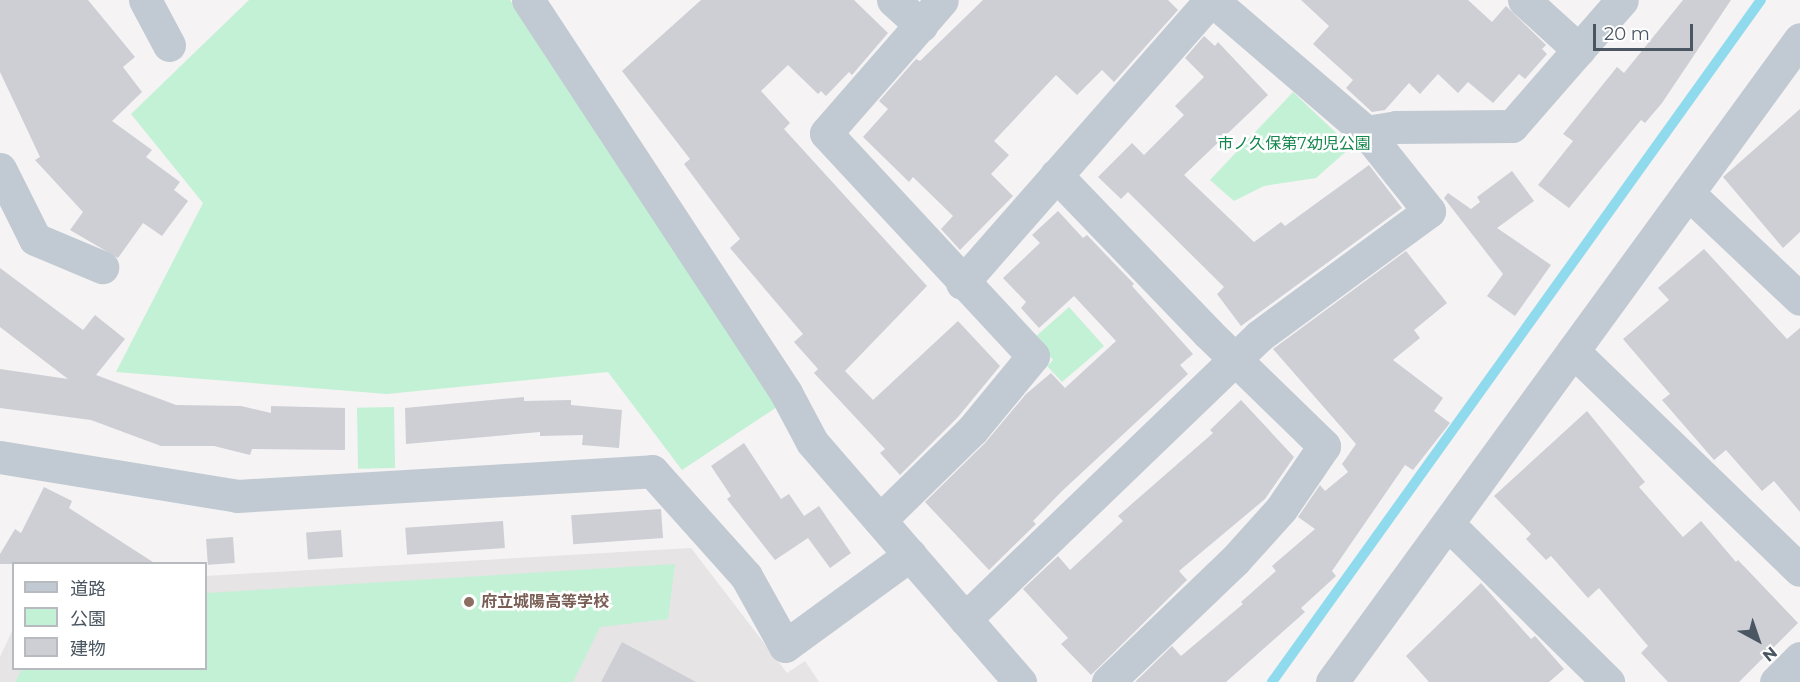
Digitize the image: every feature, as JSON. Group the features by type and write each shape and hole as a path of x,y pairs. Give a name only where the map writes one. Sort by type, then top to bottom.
{"street":[{"path":"145,0 169,45"},
{"path":"528,0 786,393 812,442 1020,682"},
{"path":"892,0 921,25"},
{"path":"880,520 972,430 1033,356 962,283 826,133 942,0"},
{"path":"962,283 1212,0 1366,132 1429,211 1259,336 965,619"},
{"path":"1524,0 1579,50"},
{"path":"1366,132 1396,127 1512,126 1622,0"},
{"path":"1332,682 1800,39"},
{"path":"0,169 35,238 102,267"},
{"path":"1056,175 1324,446 1281,509 1235,560 1108,682"},
{"path":"1688,194 1800,299"},
{"path":"1573,351 1800,570"},
{"path":"0,457 237,496 652,471 746,576 785,646 910,555"},
{"path":"1448,524 1606,681"},
{"path":"1776,682 1800,658"}],"shaded area":[{"name":"府立城陽高等学校","path":"691,548 787,673 805,661 819,682 0,682 0,657 12,631 12,670 207,670 207,576"}],"green space":[{"path":"249,0 510,0 780,405 682,470 608,372 387,394 116,372 203,203 131,114"},
{"name":"市ノ久保第7幼児公園","path":"1293,92 1351,147 1316,178 1264,186 1234,201 1210,180"},
{"path":"1069,307 1104,346 1062,382 1047,366 1053,360 1034,338"},
{"path":"394,407 395,468 358,469 357,408"},
{"name":"府立城陽高等学校","path":"675,564 668,619 600,627 573,682 15,682 21,670 207,670 207,593"}],"building":[{"path":"0,0 88,0 135,57 123,67 142,92 112,121 152,150 146,157 180,182 174,190 188,201 162,236 143,223 118,258 70,230 83,212 35,160 40,157 0,72"},
{"path":"701,0 854,0 888,33 852,75 849,72 826,96 821,91 818,94 788,65 761,91 790,123 784,129 927,286 845,371 873,400 958,321 1000,366 958,417 900,475 880,453 885,449 814,373 818,369 794,342 803,334 730,248 740,239 684,164 690,159 622,71"},
{"path":"983,0 1168,0 1178,10 1114,82 1102,70 1077,95 1056,75 994,141 1009,155 991,174 1013,196 960,250 941,229 953,216 913,177 909,182 863,137 888,109 879,101 916,59 920,61"},
{"path":"1301,0 1468,0 1492,22 1506,6 1546,45 1542,49 1547,54 1525,79 1519,74 1493,103 1468,82 1458,93 1438,74 1420,94 1409,83 1385,110 1372,112 1346,88 1353,80 1313,44 1329,26"},
{"path":"1683,0 1731,0 1662,103 1645,123 1641,120 1569,208 1538,185 1573,141 1563,134 1617,67 1624,73"},
{"path":"1204,36 1215,46 1218,42 1268,95 1184,175 1254,242 1281,222 1285,226 1369,165 1402,208 1241,326 1217,294 1224,287 1128,192 1121,199 1098,177 1132,143 1144,155 1184,115 1175,106 1204,77 1185,58"},
{"path":"1800,109 1800,232 1783,248 1723,177"},
{"path":"1512,171 1534,201 1497,228 1551,265 1515,316 1487,296 1503,274 1444,198 1448,193 1471,209 1480,202 1477,197"},
{"path":"1058,211 1083,238 1087,235 1134,284 1132,286 1193,354 1180,365 1188,374 1061,492 1033,521 1036,524 989,570 925,502 985,443 1026,394 1051,373 1065,388 1116,341 1074,296 1039,328 1021,308 1026,302 1003,278 1040,243 1032,235"},
{"path":"1704,249 1787,339 1800,328 1800,512 1774,481 1762,491 1726,450 1714,460 1662,400 1670,394 1623,339 1669,300 1658,288"},
{"path":"1406,251 1447,303 1414,330 1420,338 1393,360 1443,398 1434,411 1450,423 1413,470 1405,465 1332,571 1336,576 1301,608 1305,612 1226,682 1135,682 1172,646 1181,656 1243,604 1241,602 1276,571 1272,566 1315,529 1298,517 1320,485 1325,491 1348,472 1342,464 1356,444 1273,349"},
{"path":"0,268 83,330 95,315 125,339 96,375 176,405 241,406 271,413 271,406 345,408 345,450 252,449 250,455 214,446 161,446 91,420 0,408 0,369 68,379 0,327"},
{"path":"524,397 524,401 571,400 571,405 622,410 619,448 582,445 583,435 540,436 540,432 406,444 405,408"},
{"path":"1241,400 1294,457 1265,499 1179,571 1187,580 1091,675 1061,644 1068,638 1023,589 1058,556 1070,570 1123,521 1118,516 1213,433 1210,430"},
{"path":"1587,411 1645,482 1639,487 1683,537 1701,521 1736,562 1738,560 1798,623 1739,682 1668,682 1641,653 1648,646 1599,588 1588,598 1551,556 1546,560 1526,539 1531,534 1494,496"},
{"path":"744,443 781,499 789,494 804,516 819,506 851,553 830,568 808,538 775,560 727,499 731,496 711,466"},
{"path":"44,487 72,501 69,508 153,562 12,562 12,564 0,564 0,554 15,529 21,533"},
{"path":"661,509 663,538 573,544 571,515"},
{"path":"503,521 505,548 407,555 405,528"},
{"path":"341,530 343,557 308,559 306,532"},
{"path":"233,537 235,563 208,565 206,539"},
{"path":"1481,583 1531,639 1535,636 1564,669 1549,682 1429,682 1406,656"},
{"path":"622,642 696,682 601,682"}],"waterway":[{"path":"1272,682 1761,0"}],"place":[{"name":"府立城陽高等学校","path":"469,602"}]}
